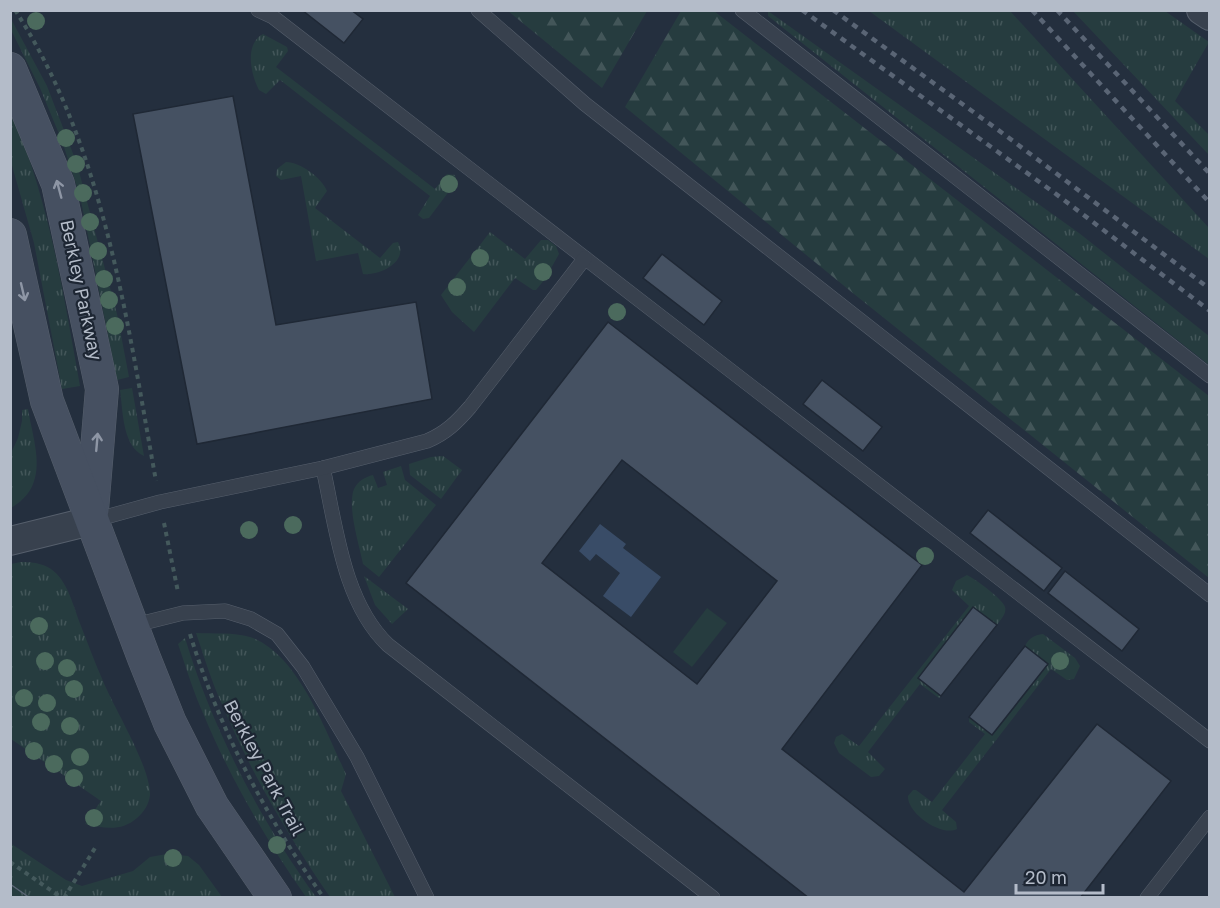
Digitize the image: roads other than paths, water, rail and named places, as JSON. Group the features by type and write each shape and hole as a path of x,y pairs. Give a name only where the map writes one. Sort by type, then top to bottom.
{"main road":[{"name":"Berkley Parkway","path":"10,69 58,184 102,389 91,521"},
{"name":"Berkley Parkway","path":"10,235 47,401 131,626 170,723 212,806 275,897"}],"street":[{"path":"1201,10 1209,16"},
{"path":"10,541 91,521"}],"lane":[{"path":"258,10 273,17 1209,741"},
{"path":"478,10 585,104 1209,595"},
{"path":"742,10 1209,376"},
{"path":"91,521 160,502 323,468 427,441 441,435 456,424 585,258"},
{"path":"323,468 350,585 374,632 713,897"},
{"path":"131,626 183,613 225,611 250,619 277,634 303,667 357,757 428,897"},
{"path":"1147,897 1209,817"}],"water":[{"path":"600,524 626,544 623,548 661,577 631,617 603,596 620,573 596,554 590,561 579,551"}],"tram line":[{"path":"10,884 30,898"}],"railway":[{"path":"802,10 1056,194 1210,311"},
{"path":"833,10 1005,135 1210,289"},
{"path":"1032,10 1210,203"},
{"path":"1057,10 1210,174"}]}
